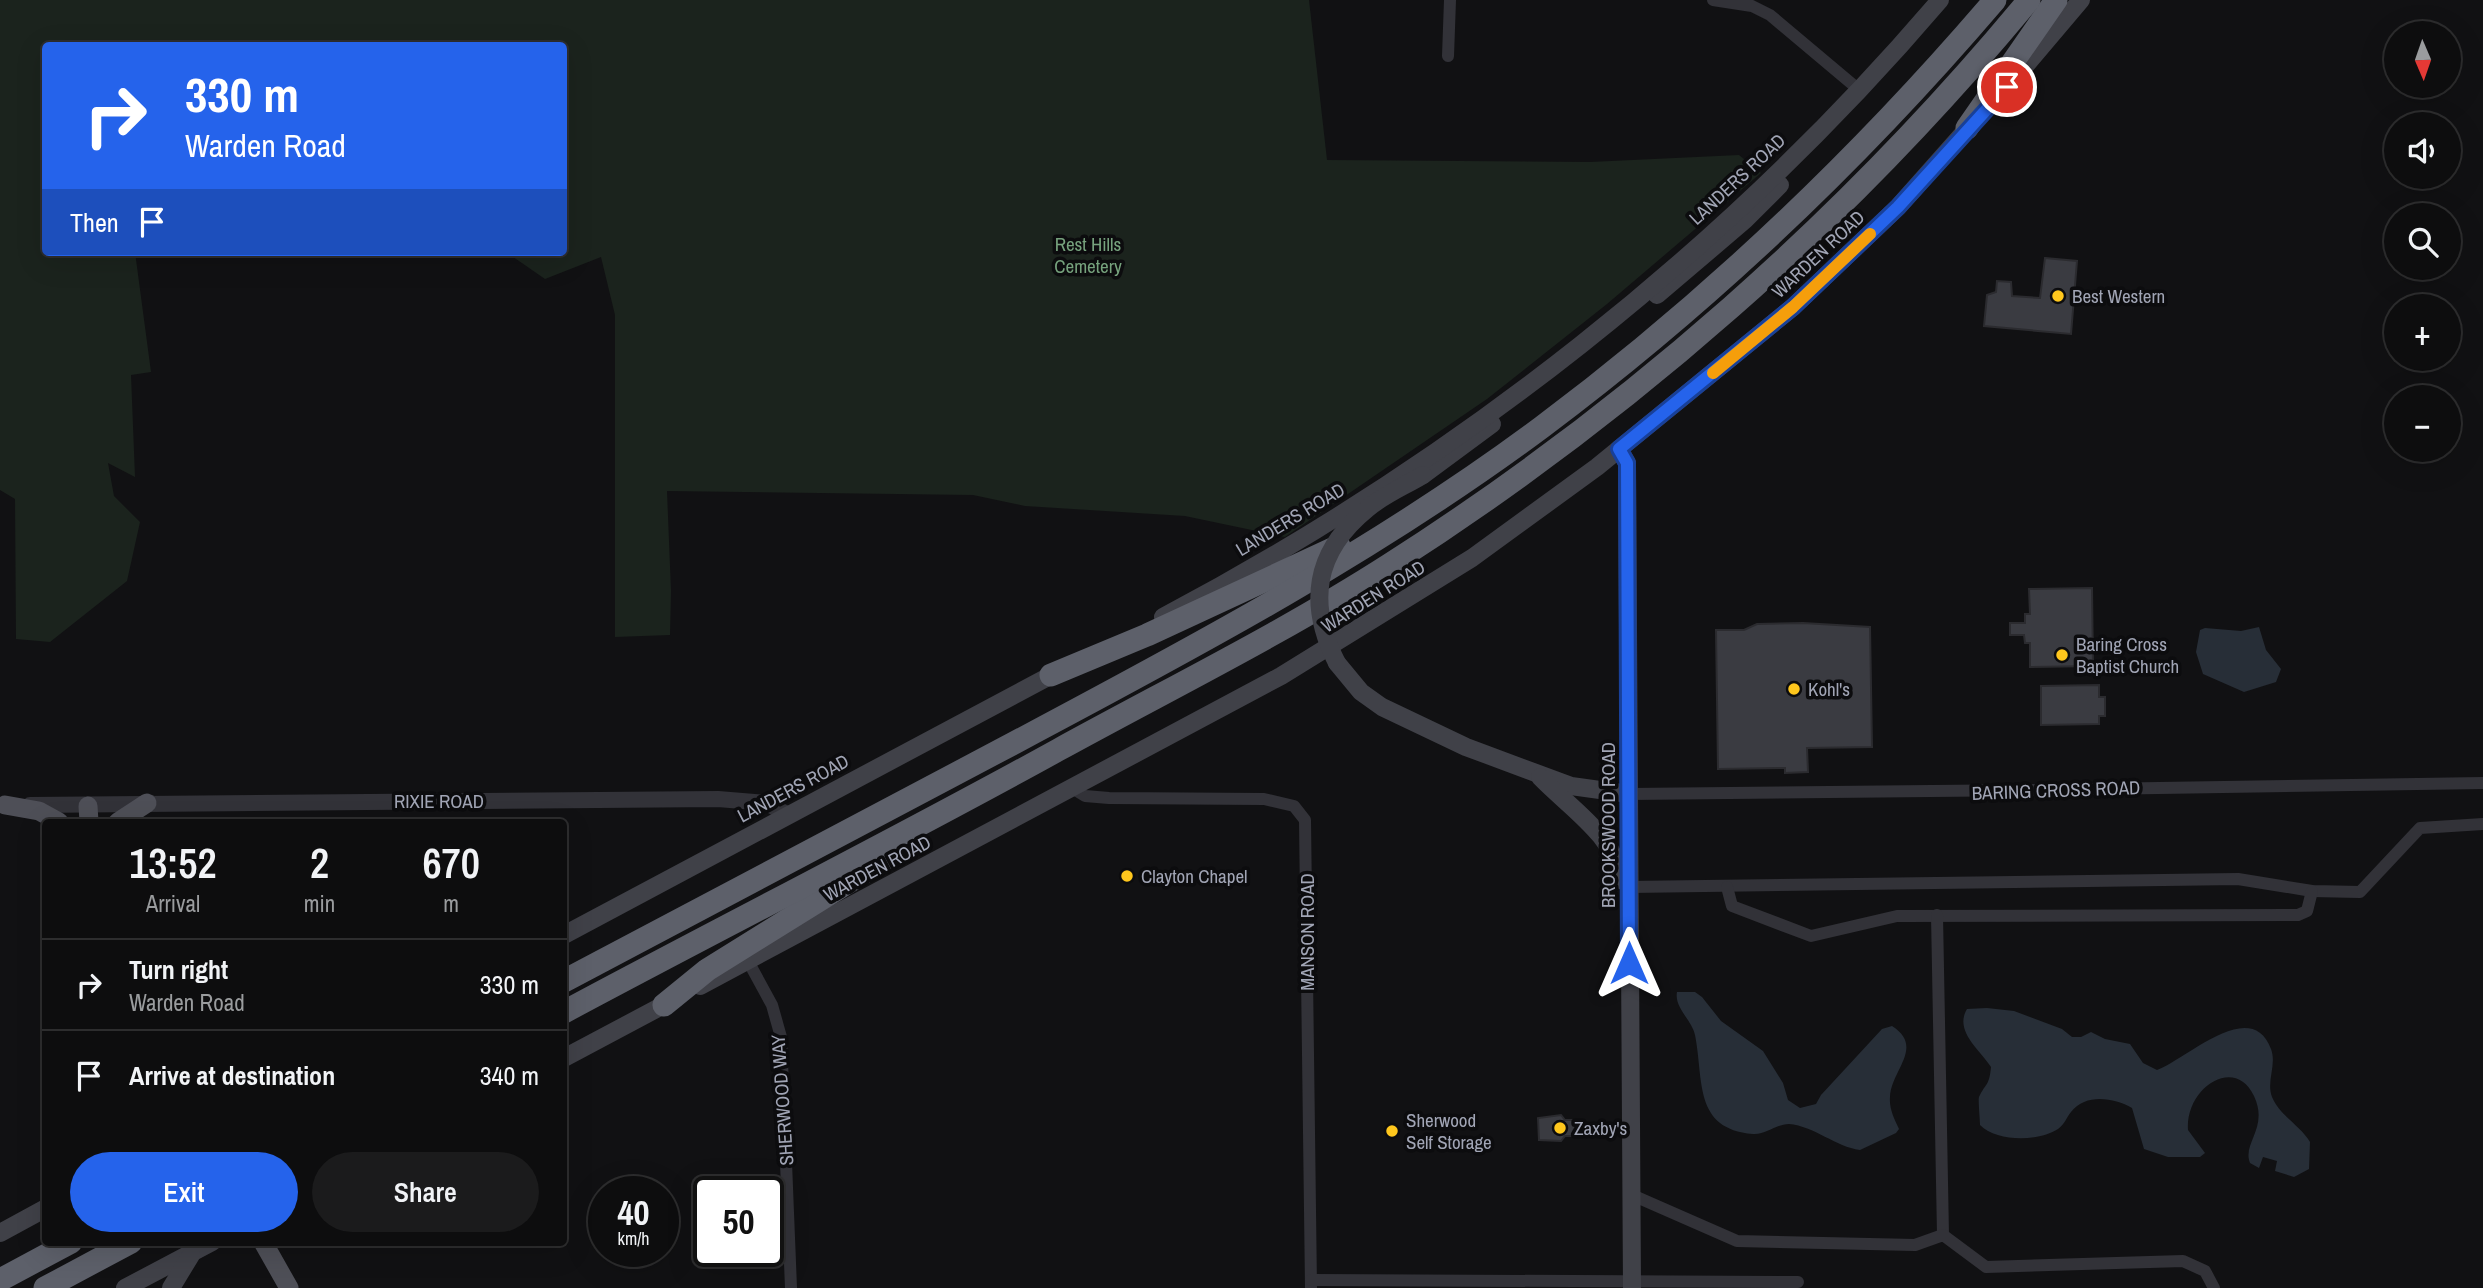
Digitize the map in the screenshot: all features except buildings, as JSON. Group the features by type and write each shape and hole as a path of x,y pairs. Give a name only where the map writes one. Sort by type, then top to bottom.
{"highway":[{"path":"567,979 1203,642 1401,524 1541,428 1726,277 1889,119 1995,0"},
{"path":"567,1010 1006,781 1297,621 1386,567 1565,442 1739,301 1863,184 1967,73 2029,0"},
{"path":"1967,128 2056,0"},
{"path":"1051,675 1302,565 1364,533 1401,524"},
{"path":"664,1005 707,970 1006,781"},
{"path":"0,1280 64,1246"},
{"path":"45,1288 124,1246"}],"main road":[{"name":"LANDERS ROAD","path":"567,933 787,814 1175,611 1298,540 1497,407 1656,282 1816,134 1940,0"},
{"name":"WARDEN ROAD","path":"567,1056 1271,682 1399,607 1472,558 1619,449 1793,307 1898,207 2007,87 2081,0"},
{"path":"1629,794 1571,786 1466,747 1382,707 1361,692 1337,663 1323,635 1319,593 1325,561 1344,529 1369,507 1423,475 1677,279 1745,220 1788,176 1816,134"},
{"name":"BROOKSWOOD ROAD","path":"1619,449 1627,463 1632,1284"},
{"path":"1537,774 1604,836 1619,863 1629,912"},
{"path":"122,819 146,803"},
{"path":"3,805 38,811 53,819"},
{"path":"0,1233 42,1210"},
{"path":"125,1288 204,1246"},
{"path":"265,1246 289,1288"},
{"path":"171,1288 193,1252"}],"street":[{"path":"1448,56 1450,0"},
{"path":"1713,0 1753,3 1858,89"},
{"name":"BARING CROSS ROAD","path":"1629,794 1993,793 2218,786 2483,783"},
{"name":"MANSON ROAD","path":"1072,788 1085,796 1110,798 1286,802 1300,812 1305,820 1311,1284"},
{"name":"RIXIE ROAD","path":"3,805 88,814 146,803 718,799 766,803 787,814"},
{"path":"1629,887 2238,879 2312,891 2360,892 2420,828 2483,824"},
{"path":"1727,887 1732,906 1811,936 1897,916 2298,915 2307,911 2312,891"},
{"path":"1937,915 1943,1235"},
{"name":"SHERWOOD WAY","path":"748,961 772,1005 780,1037 791,1288"},
{"path":"1632,1195 1737,1241 1915,1245 1943,1235"},
{"path":"1943,1235 1986,1267 2183,1261 2205,1271 2214,1288"},
{"path":"1311,1284 1798,1282"}],"green space":[{"name":"Rest Hills Cemetery","path":"0,0 1309,0 1327,160 1590,162 1739,155 1761,173 1607,304 1487,399 1285,537 1185,516 1025,506 973,495 667,491 670,635 615,637 615,315 601,257 545,279 512,256 567,256 567,42 42,42 42,256 136,256 151,372 131,375 135,477 108,463 114,496 140,522 127,581 50,642 16,639 15,499 0,490"}],"shaded area":[{"path":"2259,627 2266,650 2281,669 2276,682 2244,692 2203,674 2196,652 2200,630 2205,628 2241,631"},
{"path":"1677,992 1695,992 1721,1021 1763,1051 1783,1083 1788,1100 1800,1108 1816,1104 1821,1095 1882,1029 1892,1026 1906,1042 1904,1059 1890,1097 1891,1109 1899,1129 1860,1150 1789,1124 1753,1134 1734,1130 1720,1123 1705,1100 1695,1035 1678,1003"},
{"path":"1967,1009 2014,1011 2062,1029 2072,1037 2081,1037 2091,1032 2105,1039 2130,1044 2143,1063 2157,1070 2234,1029 2249,1028 2262,1034 2273,1055 2270,1085 2272,1097 2280,1110 2310,1142 2309,1169 2294,1177 2275,1171 2277,1161 2263,1157 2259,1168 2250,1163 2249,1149 2259,1117 2258,1107 2246,1084 2235,1078 2213,1082 2194,1101 2188,1130 2205,1153 2200,1157 2168,1157 2144,1149 2132,1108 2109,1100 2084,1102 2071,1112 2058,1129 2040,1136 2007,1137 1987,1131 1980,1125 1979,1099 1988,1081 1991,1067 1970,1040 1964,1017"}],"slow traffic":[{"path":"1713,373 1793,307 1870,234"}],"place":[{"name":"Best Western","path":"2058,296"},
{"name":"Baring Cross Baptist Church","path":"2062,655"},
{"name":"Kohl's","path":"1794,689"},
{"name":"Clayton Chapel","path":"1127,876"},
{"name":"Zaxby's","path":"1560,1128"},
{"name":"Sherwood Self Storage","path":"1392,1131"}],"route":[{"path":"1629,963 1627,463 1619,449 1793,307 1855,250 1898,207 2007,87"}]}
